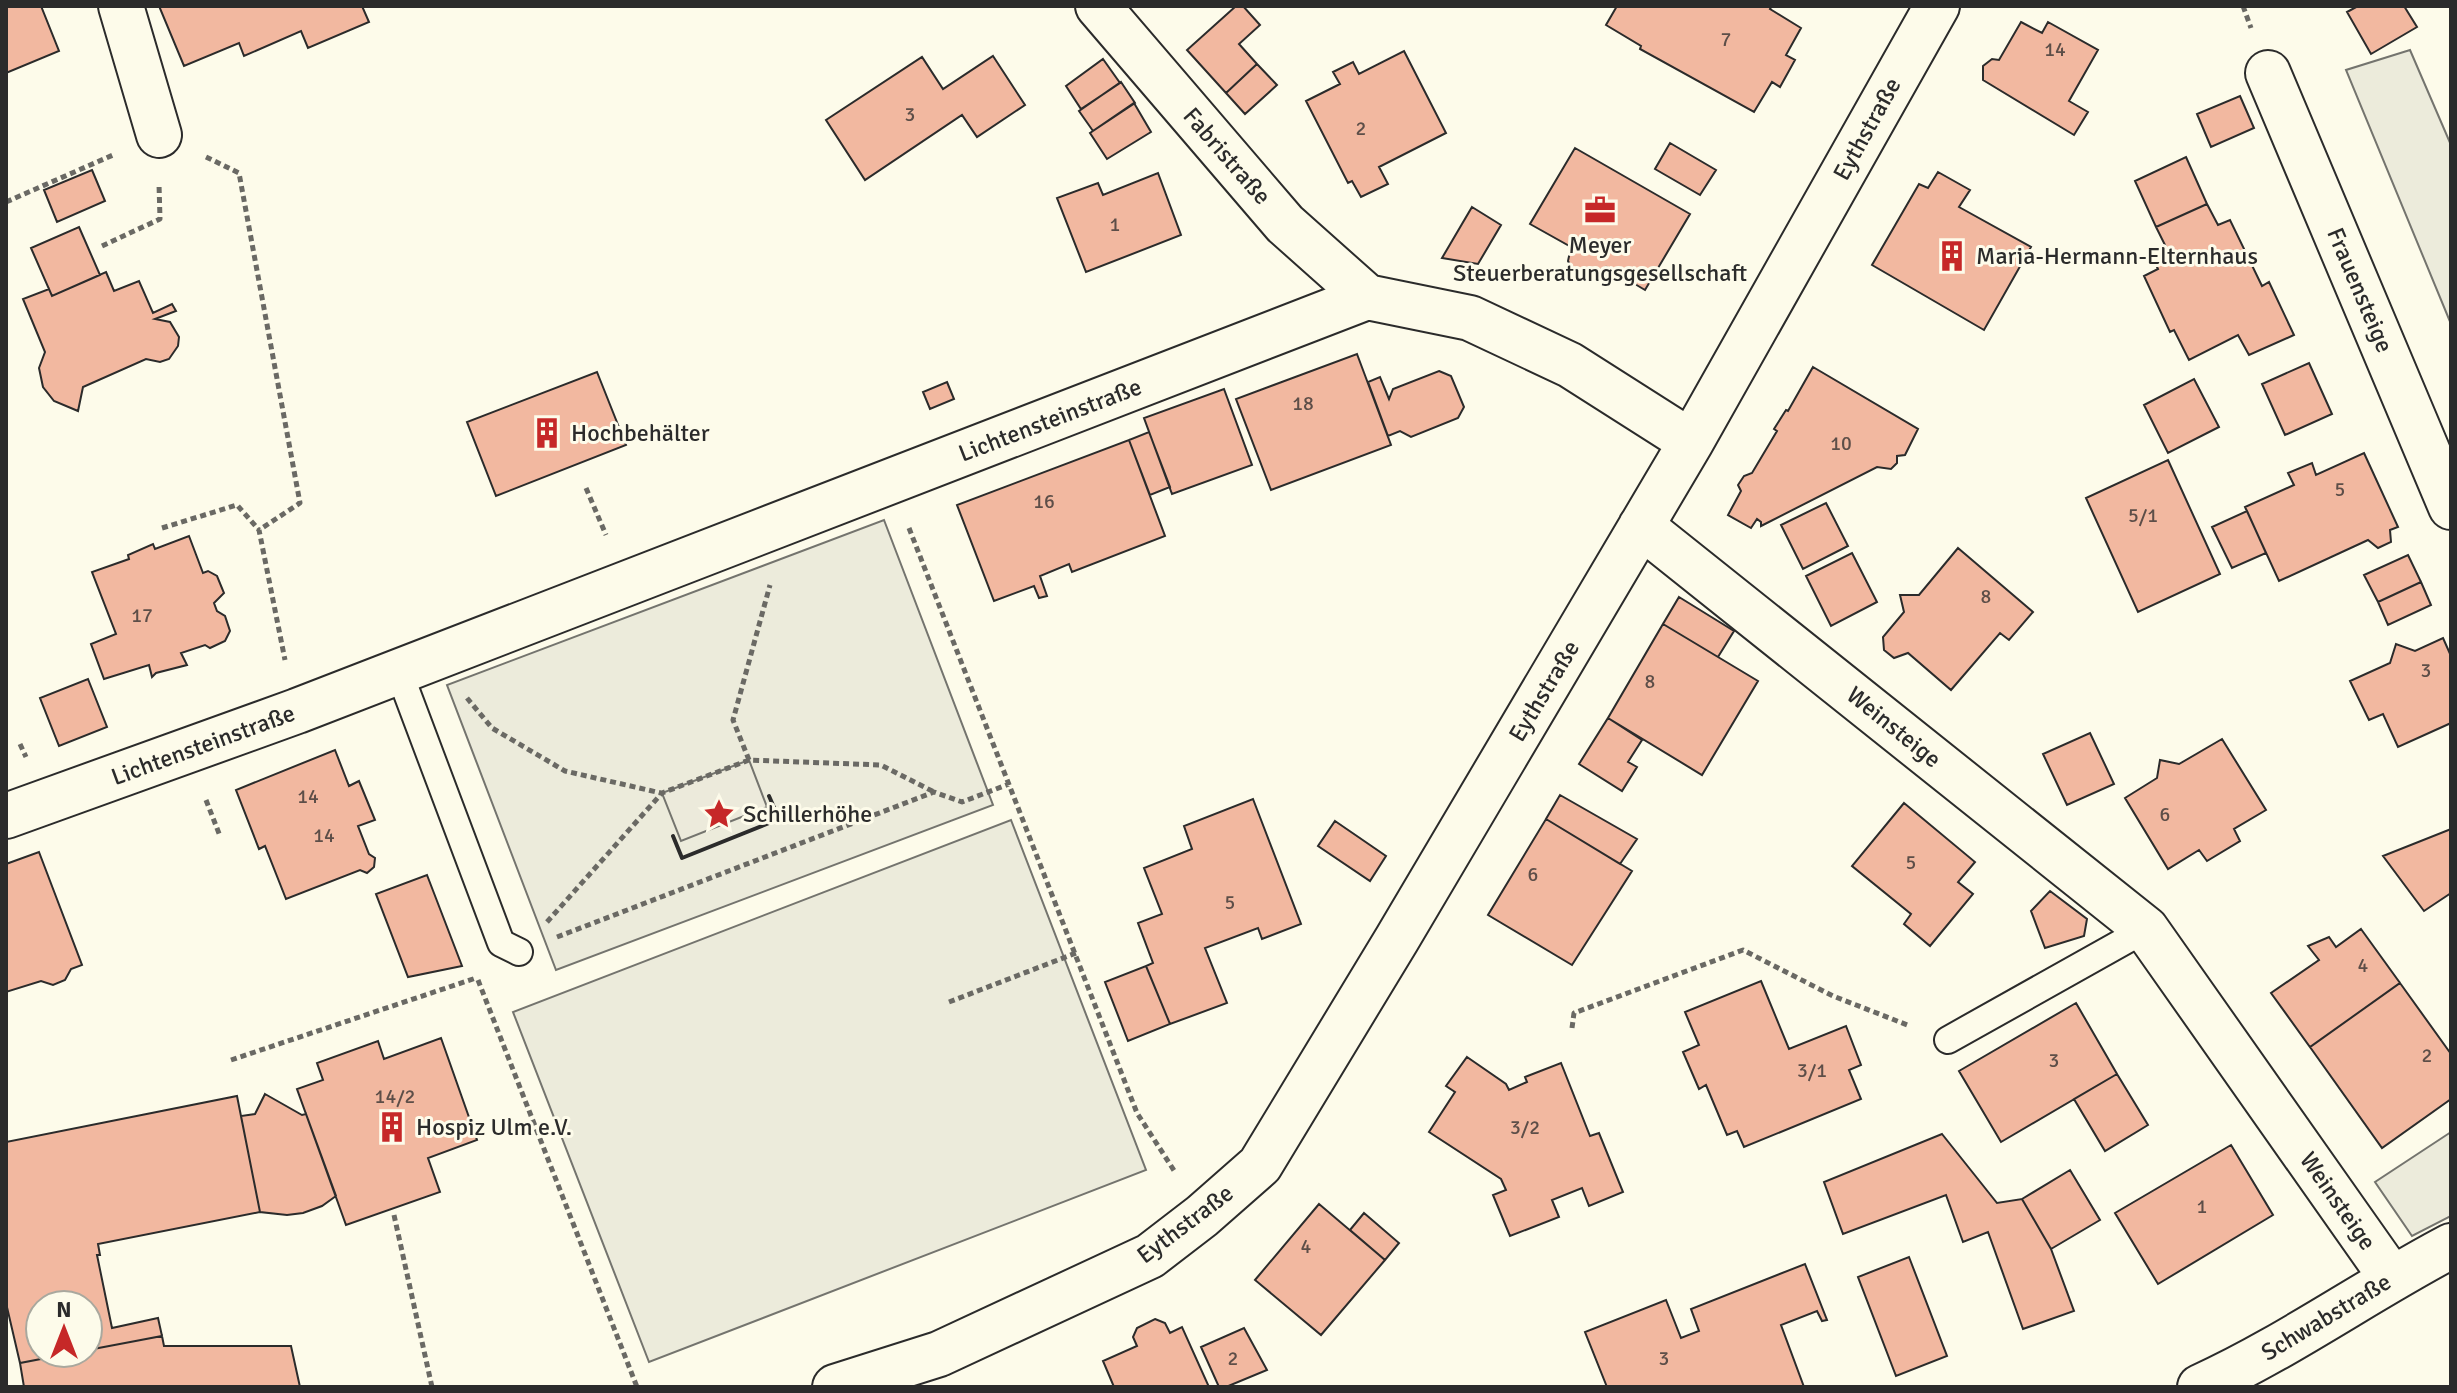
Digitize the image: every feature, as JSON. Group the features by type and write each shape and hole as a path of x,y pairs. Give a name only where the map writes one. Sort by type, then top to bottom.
{"street":[{"path":"121,6 159,135"},
{"name":"Fabristraße","path":"1098,6 1285,224 1367,297"},
{"name":"Eythstraße","path":"853,1384 939,1354 1150,1256 1260,1165 1691,442 1937,6"},
{"name":"Frauensteige","path":"2268,73 2451,507"},
{"path":"1367,297 1470,318 1570,365 1691,442"},
{"name":"Lichtensteinstraße","path":"6,816 297,711 1367,297"},
{"name":"Weinsteige","path":"1641,526 2146,929 2391,1277"},
{"name":"Schwabstraße","path":"2200,1387 2232,1373 2391,1277 2451,1246"}],"lane":[{"path":"416,665 510,948"},
{"path":"1948,1040 2146,929"}],"path":[{"path":"102,246 160,219 159,135"},
{"path":"6,202 159,135 239,173 300,503 259,530"},
{"path":"891,483 1137,1113 1202,1216"},
{"path":"162,528 237,505 259,530 297,711"},
{"path":"749,760 733,720 788,522"},
{"path":"416,665 492,728 565,771 662,793"},
{"path":"231,1060 477,978 662,793 749,760 881,765 934,792 962,802 1009,784"},
{"path":"510,948 934,792"},
{"path":"1572,1028 1574,1013 1743,950 1833,996 1948,1040"},
{"path":"949,1002 1076,953"},
{"path":"477,978 637,1387"},
{"path":"394,1215 432,1387"}],"shaded area":[{"path":"2410,50 2451,145 2451,324 2346,70"},
{"path":"884,520 993,805 556,970 447,685"},
{"path":"749,760 767,807 681,841 662,793"},
{"path":"1011,820 1146,1170 649,1362 513,1012"},
{"path":"2451,1132 2451,1216 2412,1236 2375,1182"}],"building":[{"path":"6,6 41,6 59,51 6,73"},
{"path":"159,6 362,6 369,22 308,48 301,31 244,56 239,43 184,66"},
{"path":"1236,6 1243,6 1260,25 1239,44 1257,64 1226,93 1187,50"},
{"path":"1617,6 1772,6 1770,9 1801,28 1786,55 1795,60 1780,87 1772,82 1754,112 1640,49 1641,46 1606,25"},
{"path":"2358,6 2404,6 2417,27 2371,54 2347,12"},
{"path":"2021,22 2042,33 2048,22 2098,50 2069,101 2088,112 2074,135 1983,80 1983,66 1992,59 1999,60"},
{"path":"1404,51 1446,133 1379,167 1388,184 1361,197 1352,181 1348,183 1306,101 1340,84 1333,72 1353,62 1359,74"},
{"path":"993,56 1025,105 977,137 962,115 865,180 826,120 922,57 943,89"},
{"path":"1103,59 1120,83 1081,109 1066,86"},
{"path":"1257,64 1277,85 1245,114 1226,93"},
{"path":"1121,82 1135,103 1093,131 1079,111"},
{"path":"2240,96 2254,128 2211,147 2197,114"},
{"path":"1134,103 1151,132 1107,159 1090,133"},
{"path":"1670,143 1716,170 1700,195 1655,169"},
{"path":"1575,148 1690,214 1645,290 1606,267 1587,277 1575,273 1568,261 1571,247 1530,224"},
{"path":"2186,157 2207,204 2156,227 2135,181"},
{"path":"92,170 105,201 57,222 44,190"},
{"name":"Maria-Hermann-Elternhaus","path":"1938,172 1970,190 1959,207 2031,247 1984,330 1872,265 1919,184 1928,188"},
{"path":"1158,173 1181,235 1086,272 1057,198 1098,183 1103,195"},
{"path":"2207,204 2218,225 2230,220 2262,286 2269,282 2294,335 2249,355 2238,335 2189,360 2174,330 2170,332 2144,276 2158,269 2152,256 2167,249 2156,227"},
{"path":"1472,207 1501,225 1478,264 1442,258"},
{"path":"79,227 100,275 52,296 31,248"},
{"path":"106,272 114,291 139,281 153,313 172,304 176,311 155,319 170,322 179,337 178,346 169,359 160,362 146,359 83,387 78,411 54,401 43,387 39,368 45,352 23,299 49,289 52,296"},
{"path":"1357,354 1391,445 1271,490 1236,399"},
{"path":"2309,363 2332,414 2285,435 2262,384"},
{"path":"1813,367 1918,429 1905,455 1897,456 1897,463 1891,469 1877,467 1761,526 1757,519 1751,528 1728,515 1741,491 1738,485 1744,476 1752,473 1777,431 1774,429"},
{"path":"1439,371 1451,376 1464,407 1458,418 1411,437 1400,431 1388,436 1368,382 1380,377 1389,399 1393,389"},
{"name":"Hochbehälter","path":"597,372 626,445 496,496 467,422"},
{"path":"2194,379 2219,427 2168,453 2144,405"},
{"path":"947,382 954,399 930,409 923,392"},
{"path":"1224,389 1252,465 1172,494 1144,418"},
{"path":"1149,432 1170,487 1150,495 1129,440"},
{"path":"1129,440 1165,536 1072,572 1069,564 1040,576 1047,596 1039,598 1034,586 994,601 957,505"},
{"path":"2364,453 2398,527 2390,530 2391,542 2378,548 2368,540 2279,581 2245,507 2294,485 2288,473 2312,463 2316,475"},
{"path":"2168,460 2220,574 2138,612 2086,498"},
{"path":"1826,503 1848,546 1803,569 1781,525"},
{"path":"2247,511 2266,553 2232,568 2212,527"},
{"path":"189,536 203,573 208,571 217,576 224,593 214,603 217,611 225,616 230,631 225,641 210,648 205,645 181,653 187,665 156,673 152,677 149,665 104,679 91,644 116,634 92,572 129,559 128,555 153,544 155,549"},
{"path":"1958,548 2033,612 2009,640 2000,633 1951,690 1908,653 1894,658 1884,650 1883,637 1904,612 1900,595 1919,595"},
{"path":"1852,553 1877,602 1831,626 1806,576"},
{"path":"2408,555 2421,582 2378,602 2364,575"},
{"path":"2421,582 2431,605 2388,625 2378,602"},
{"path":"1679,597 1734,631 1718,657 1663,624"},
{"path":"1663,624 1758,681 1702,775 1608,718"},
{"path":"2443,638 2451,656 2451,723 2398,747 2383,714 2369,720 2350,681 2390,663 2396,644 2415,651"},
{"path":"88,679 107,727 59,746 40,698"},
{"path":"1608,718 1642,740 1628,762 1637,767 1622,791 1579,764"},
{"path":"2090,733 2114,784 2067,805 2043,754"},
{"path":"2222,739 2266,810 2234,829 2240,841 2207,861 2199,850 2168,869 2125,798 2157,778 2160,760 2179,764"},
{"path":"335,750 349,786 359,781 375,820 358,826 369,854 375,858 374,867 367,873 360,870 286,899 265,846 259,849 236,790"},
{"path":"1560,795 1637,839 1620,864 1546,819"},
{"path":"1253,799 1301,924 1262,939 1258,928 1205,948 1227,1003 1170,1024 1146,966 1153,963 1138,923 1162,914 1144,868 1192,849 1184,826"},
{"path":"1904,803 1975,862 1958,882 1973,894 1930,946 1904,924 1911,914 1852,866"},
{"path":"1546,819 1632,871 1572,965 1488,915"},
{"path":"1335,821 1386,856 1370,881 1318,846"},
{"path":"2451,829 2451,893 2424,911 2383,856"},
{"path":"39,852 82,965 71,969 65,980 53,985 41,981 6,992 6,864"},
{"path":"427,875 462,966 408,977 376,894"},
{"path":"2050,891 2087,919 2084,936 2045,948 2031,911"},
{"path":"2361,929 2400,983 2310,1047 2271,993 2319,960 2308,946 2329,937 2336,947"},
{"path":"1146,966 1170,1024 1128,1041 1105,982"},
{"path":"1761,981 1789,1049 1846,1026 1861,1065 1849,1070 1861,1099 1744,1147 1737,1131 1727,1135 1706,1085 1699,1089 1683,1052 1699,1045 1685,1012"},
{"path":"2400,983 2451,1054 2451,1099 2382,1148 2310,1047"},
{"path":"2076,1003 2117,1074 2001,1142 1959,1071"},
{"name":"Hospiz Ulm e.V.","path":"441,1038 477,1140 428,1158 440,1192 346,1225 297,1089 323,1080 317,1063 378,1041 384,1059"},
{"path":"1467,1057 1506,1084 1509,1090 1527,1082 1525,1077 1561,1063 1590,1136 1599,1133 1623,1192 1589,1206 1582,1188 1552,1200 1559,1217 1510,1236 1493,1195 1506,1190 1501,1179 1429,1132 1455,1092 1446,1086"},
{"path":"2117,1074 2148,1125 2105,1151 2074,1099"},
{"path":"265,1094 302,1115 306,1114 336,1196 322,1206 287,1215 260,1212 241,1116 255,1114"},
{"path":"237,1096 260,1212 98,1244 100,1255 97,1255 104,1289 24,1289 24,1362 20,1363 6,1303 6,1142"},
{"path":"1942,1134 1997,1203 2022,1199 2051,1249 2074,1311 2023,1329 1988,1232 1963,1242 1946,1195 1843,1234 1824,1182"},
{"path":"2231,1145 2273,1215 2158,1284 2115,1213"},
{"path":"2070,1170 2100,1220 2051,1249 2022,1199"},
{"path":"1319,1204 1385,1260 1321,1335 1255,1280"},
{"path":"1364,1213 1399,1243 1385,1260 1350,1230"},
{"path":"1909,1257 1947,1356 1896,1376 1858,1277"},
{"path":"1805,1264 1827,1320 1822,1321 1817,1311 1781,1325 1804,1387 1607,1387 1585,1332 1666,1300 1681,1338 1699,1331 1691,1309"},
{"path":"104,1289 112,1328 158,1318 162,1336 104,1347"},
{"path":"1155,1319 1165,1323 1170,1333 1182,1327 1209,1387 1114,1387 1103,1361 1137,1346 1133,1337 1137,1328"},
{"path":"1244,1328 1267,1370 1219,1387 1201,1347"},
{"path":"162,1336 164,1346 291,1346 300,1387 24,1387 20,1363 24,1362 24,1369 104,1369 104,1347"}],"wall":[{"path":"673,836 682,858 779,819 769,796"}],"place":[{"name":"Meyer Steuerberatungsgesellschaft","path":"1600,210"},
{"name":"Maria-Hermann-Elternhaus","path":"1952,256"},
{"name":"Hochbehälter","path":"547,433"},
{"name":"Schillerhöhe","path":"719,814"},
{"name":"Hospiz Ulm e.V.","path":"392,1127"}]}
